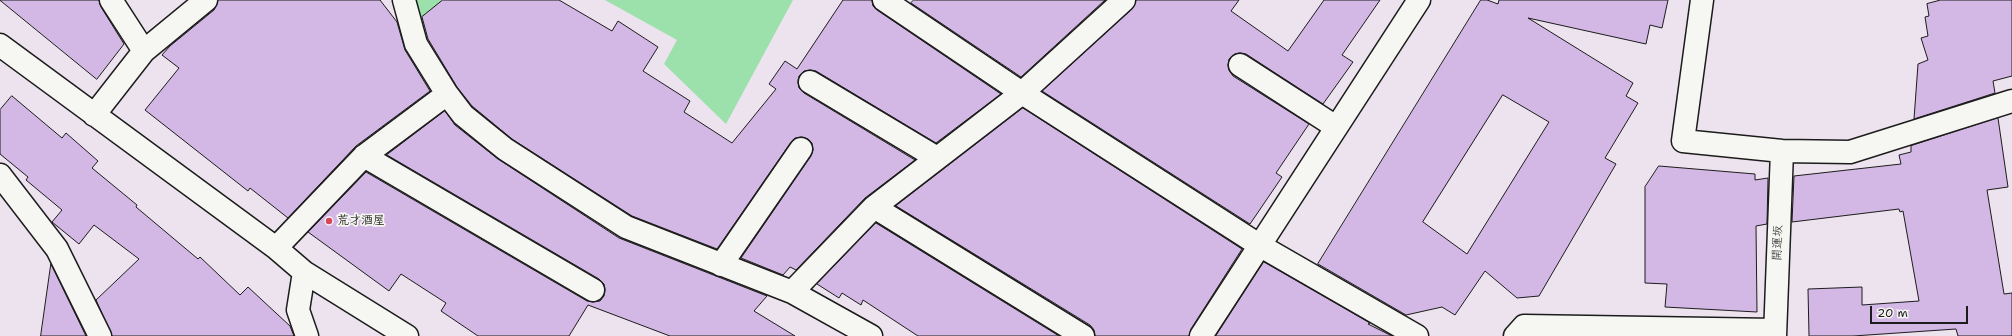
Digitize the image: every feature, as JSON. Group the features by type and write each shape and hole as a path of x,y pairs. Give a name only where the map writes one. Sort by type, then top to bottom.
{"street":[{"path":"111,0 144,51"},
{"path":"94,115 144,51 206,0"},
{"path":"404,0 416,44 447,94 463,115 505,149 626,227 792,292 872,336"},
{"path":"884,0 1022,93 1259,245 1417,336"},
{"path":"792,292 874,208 1022,93 1124,0"},
{"path":"1201,336 1419,0"},
{"path":"1702,0 1683,141 1782,150 1850,152 2012,101"},
{"path":"0,45 276,248 304,272 407,336"},
{"path":"1240,65 1336,127"},
{"path":"810,82 937,158"},
{"path":"276,248 364,156 447,94"},
{"path":"721,265 800,149"},
{"name":"開運坂","path":"1775,333 1782,150"},
{"path":"364,156 593,290"},
{"path":"0,175 57,249 100,336"},
{"path":"874,208 1083,336"},
{"path":"304,272 298,310 307,336"},
{"path":"1515,336 1524,326 1775,333"}],"green space":[{"path":"409,0 443,0 422,18"},
{"path":"605,0 793,0 726,124 664,64 677,40"}],"building":[{"path":"0,0 99,0 101,7 124,44 97,79"},
{"path":"218,0 380,0 397,22 405,50 430,91 356,146 288,218 250,188 248,191 145,110 179,68 162,55 170,46 214,10"},
{"path":"443,0 559,0 612,31 618,21 658,47 643,71 690,101 684,112 732,143 776,89 769,84 785,61 797,69 843,0 872,0 873,6 877,10 1001,94 936,143 816,71 804,71 799,76 798,82 799,88 804,93 915,160 865,198 796,270 790,267 783,275 741,258 811,156 813,150 812,143 808,139 802,137 795,138 791,142 717,249 632,216 512,139 472,106 457,87 428,39 422,17"},
{"path":"914,0 1105,0 1021,77 911,3"},
{"path":"1136,0 1239,0 1231,11 1288,51 1324,0 1380,0 1342,55 1353,62 1323,104 1246,54 1235,54 1229,59 1229,70 1233,76 1309,124 1276,173 1282,177 1250,224 1042,91 1132,9"},
{"path":"1481,0 1487,0 1498,4 1499,0 1668,0 1662,28 1650,25 1646,44 1528,18 1633,83 1626,96 1638,103 1605,158 1616,164 1539,296 1517,298 1485,271 1455,315 1442,307 1406,315 1318,264","holes":["1503,95 1549,122 1467,254 1423,222"]},
{"path":"1941,0 2012,0 2012,76 1993,81 1995,93 1914,119 1918,64 1928,60 1921,38 1928,36 1925,17 1929,16 1927,4"},
{"path":"12,96 62,138 66,133 98,161 92,168 137,205 136,207 198,259 200,257 240,295 248,287 290,326 294,336 112,336 96,300 139,259 94,225 79,244 52,222 62,210 26,180 28,177 0,154 0,110"},
{"path":"1023,108 1242,249 1191,329 1189,336 1095,336 1094,330 1090,325 896,206"},
{"path":"445,111 455,125 498,159 619,238 767,296 754,311 795,336 670,336 588,305 569,336 478,336 441,311 446,303 401,274 389,291 308,232 366,172 587,301 600,301 604,296 605,290 604,284 599,279 387,155"},
{"path":"1998,118 2008,187 1987,190 2004,294 2012,293 2012,336 1958,336 1956,329 1853,336 1809,336 1808,289 1862,287 1862,305 1919,301 1903,211 1900,212 1899,209 1792,222 1794,176 1901,164 1899,155 1911,152 1911,146"},
{"path":"1659,166 1755,174 1755,180 1768,178 1767,224 1756,226 1757,312 1665,307 1667,284 1645,283 1645,187"},
{"path":"876,223 1059,336 918,336 863,300 861,305 842,293 839,298 817,284"},
{"path":"1264,262 1370,323 1368,324 1392,336 1216,336"},
{"path":"51,264 86,336 41,336"}],"place":[{"name":"荒才酒屋","path":"329,221"}]}
